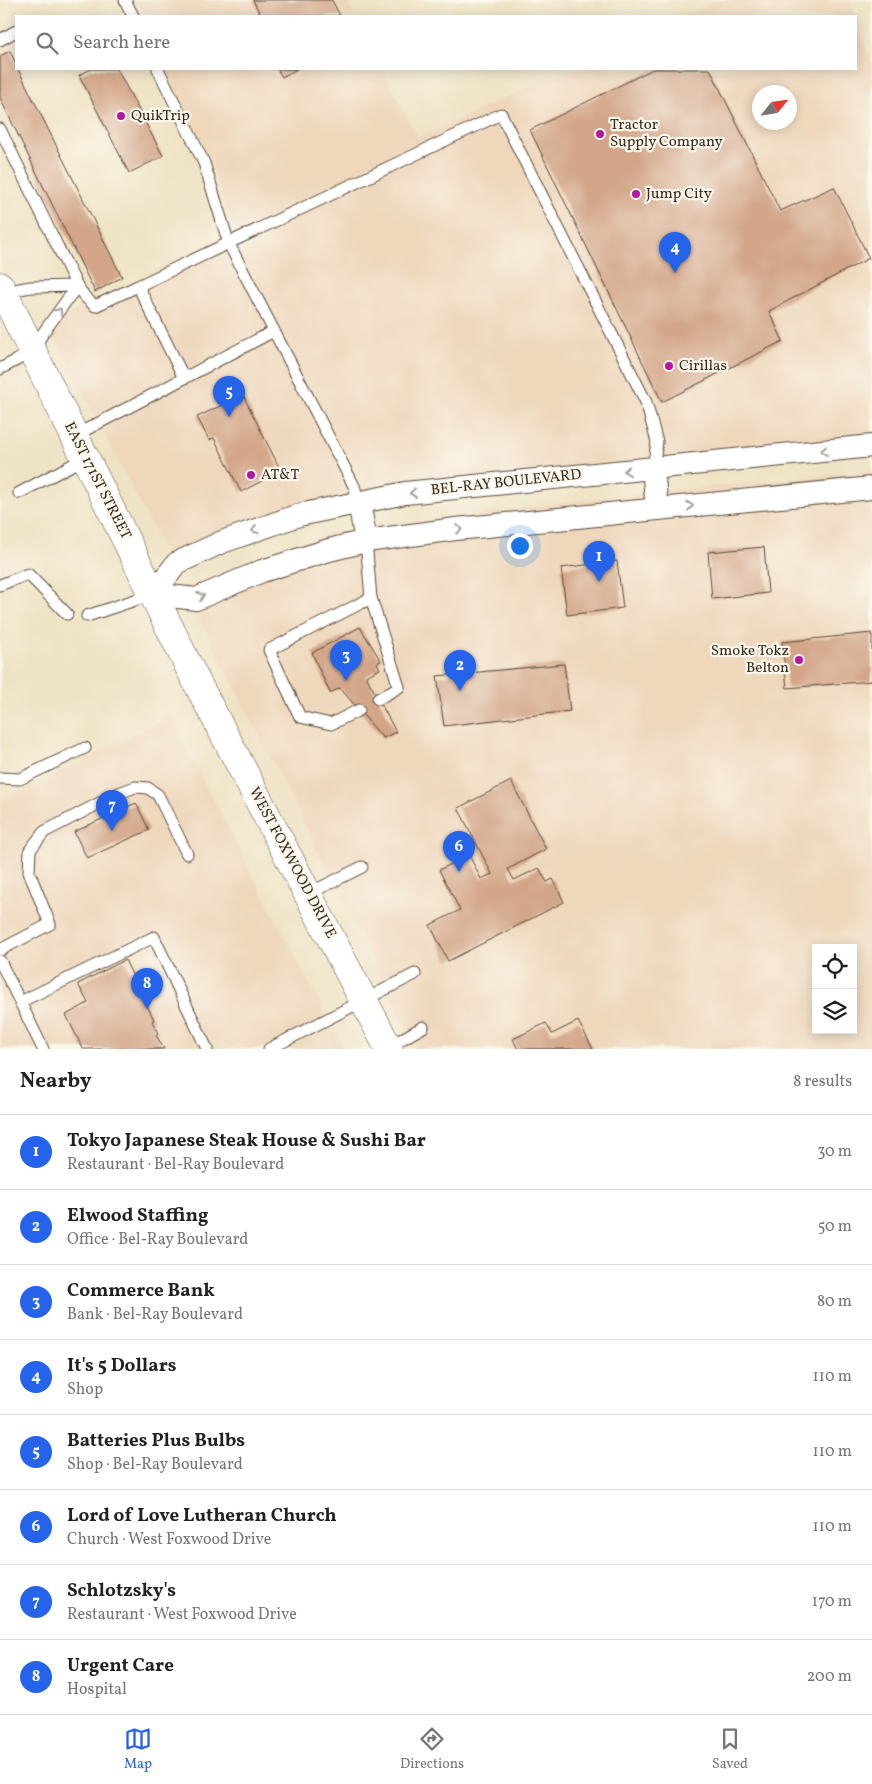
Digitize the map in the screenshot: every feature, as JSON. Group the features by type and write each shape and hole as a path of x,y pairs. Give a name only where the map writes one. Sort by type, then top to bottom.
{"main road":[{"name":"EAST 171ST STREET","path":"1,290 194,677"},
{"name":"WEST FOXWOOD DRIVE","path":"194,677 388,1048"}],"street":[{"name":"BEL-RAY BOULEVARD","path":"154,594 177,564 222,542 299,516 359,502 405,493 872,446"},
{"path":"653,468 657,510"},
{"path":"154,594 196,599 262,571 329,550 366,542 456,529 872,488"},
{"path":"359,502 366,542"}],"lane":[{"path":"125,0 132,15"},
{"path":"0,40 15,32"},
{"path":"158,70 204,163 229,244 354,486 359,502"},
{"path":"0,129 77,286 95,306 501,114 646,402 657,442 653,468"},
{"path":"1,290 77,286"},
{"path":"0,369 32,352 43,333 77,286"},
{"path":"138,286 184,378"},
{"path":"19,493 79,447 184,378 274,331"},
{"path":"366,542 371,598 399,687 378,699"},
{"path":"0,585 28,574 67,614"},
{"path":"87,616 154,594"},
{"path":"359,710 331,724 300,717 270,650 371,598"},
{"path":"0,778 20,779 85,748"},
{"path":"0,950 50,924 29,872 30,850 44,832 135,787 148,788 158,795 187,854"},
{"path":"308,894 362,867"},
{"path":"20,1002 154,937 207,1049"},
{"path":"0,961 43,1049"},
{"path":"269,1049 415,974"},
{"path":"388,1048 423,1026"}],"shaded area":[{"path":"130,0 346,0 354,15 138,15"},
{"path":"719,0 850,0 855,15 686,15"},
{"path":"857,21 872,65 872,439 415,484 168,559 48,324 233,231 210,159 166,70 383,70 418,138 567,70 857,70"},
{"path":"872,471 872,1049 418,1049 184,587 330,533 623,495"},
{"path":"170,717 344,1049 0,1049 0,802"}],"building":[{"path":"253,0 332,0 340,15 260,15"},
{"path":"10,51 15,62 15,70 18,70 122,277 95,292 0,98 0,56"},
{"name":"QuikTrip","path":"89,70 118,70 163,156 129,173 79,75"},
{"path":"278,70 295,70 282,77"},
{"path":"651,70 710,70 780,211 834,187 869,258 769,311 783,341 662,402 530,130"},
{"path":"243,395 281,471 241,492 214,438 209,440 197,417"},
{"path":"764,547 768,593 712,599 708,552"},
{"path":"617,561 623,608 567,615 561,568"},
{"path":"360,627 381,661 377,663 380,669 366,676 396,732 383,738 340,688 330,693 312,653"},
{"path":"872,633 872,681 787,688 782,642"},
{"path":"564,664 570,711 444,726 437,676"},
{"path":"511,781 546,849 508,869 514,880 539,868 547,882 553,879 564,902 448,961 430,925 460,910 439,870 469,855 481,879 492,874 458,808"},
{"path":"136,803 149,830 87,858 74,832"},
{"path":"125,960 154,1020 152,1021 158,1033 156,1035 164,1049 83,1049 66,1015 88,1003 78,984"},
{"path":"578,1021 593,1049 518,1049 513,1039 546,1023 552,1034"}],"place":[{"name":"QuikTrip","path":"121,116"},
{"name":"Tractor Supply Company","path":"600,134"},
{"name":"Jump City","path":"636,194"},
{"name":"It's 5 Dollars","path":"675,273"},
{"name":"Cirillas","path":"669,366"},
{"name":"Batteries Plus Bulbs","path":"229,417"},
{"name":"AT&T","path":"251,475"},
{"name":"Tokyo Japanese Steak House & Sushi Bar","path":"599,582"},
{"name":"Smoke Tokz Belton","path":"799,660"},
{"name":"Commerce Bank","path":"346,681"},
{"name":"Elwood Staffing","path":"460,691"},
{"name":"Schlotzsky's","path":"112,831"},
{"name":"Lord of Love Lutheran Church","path":"459,872"},
{"name":"Urgent Care","path":"147,1009"}]}
